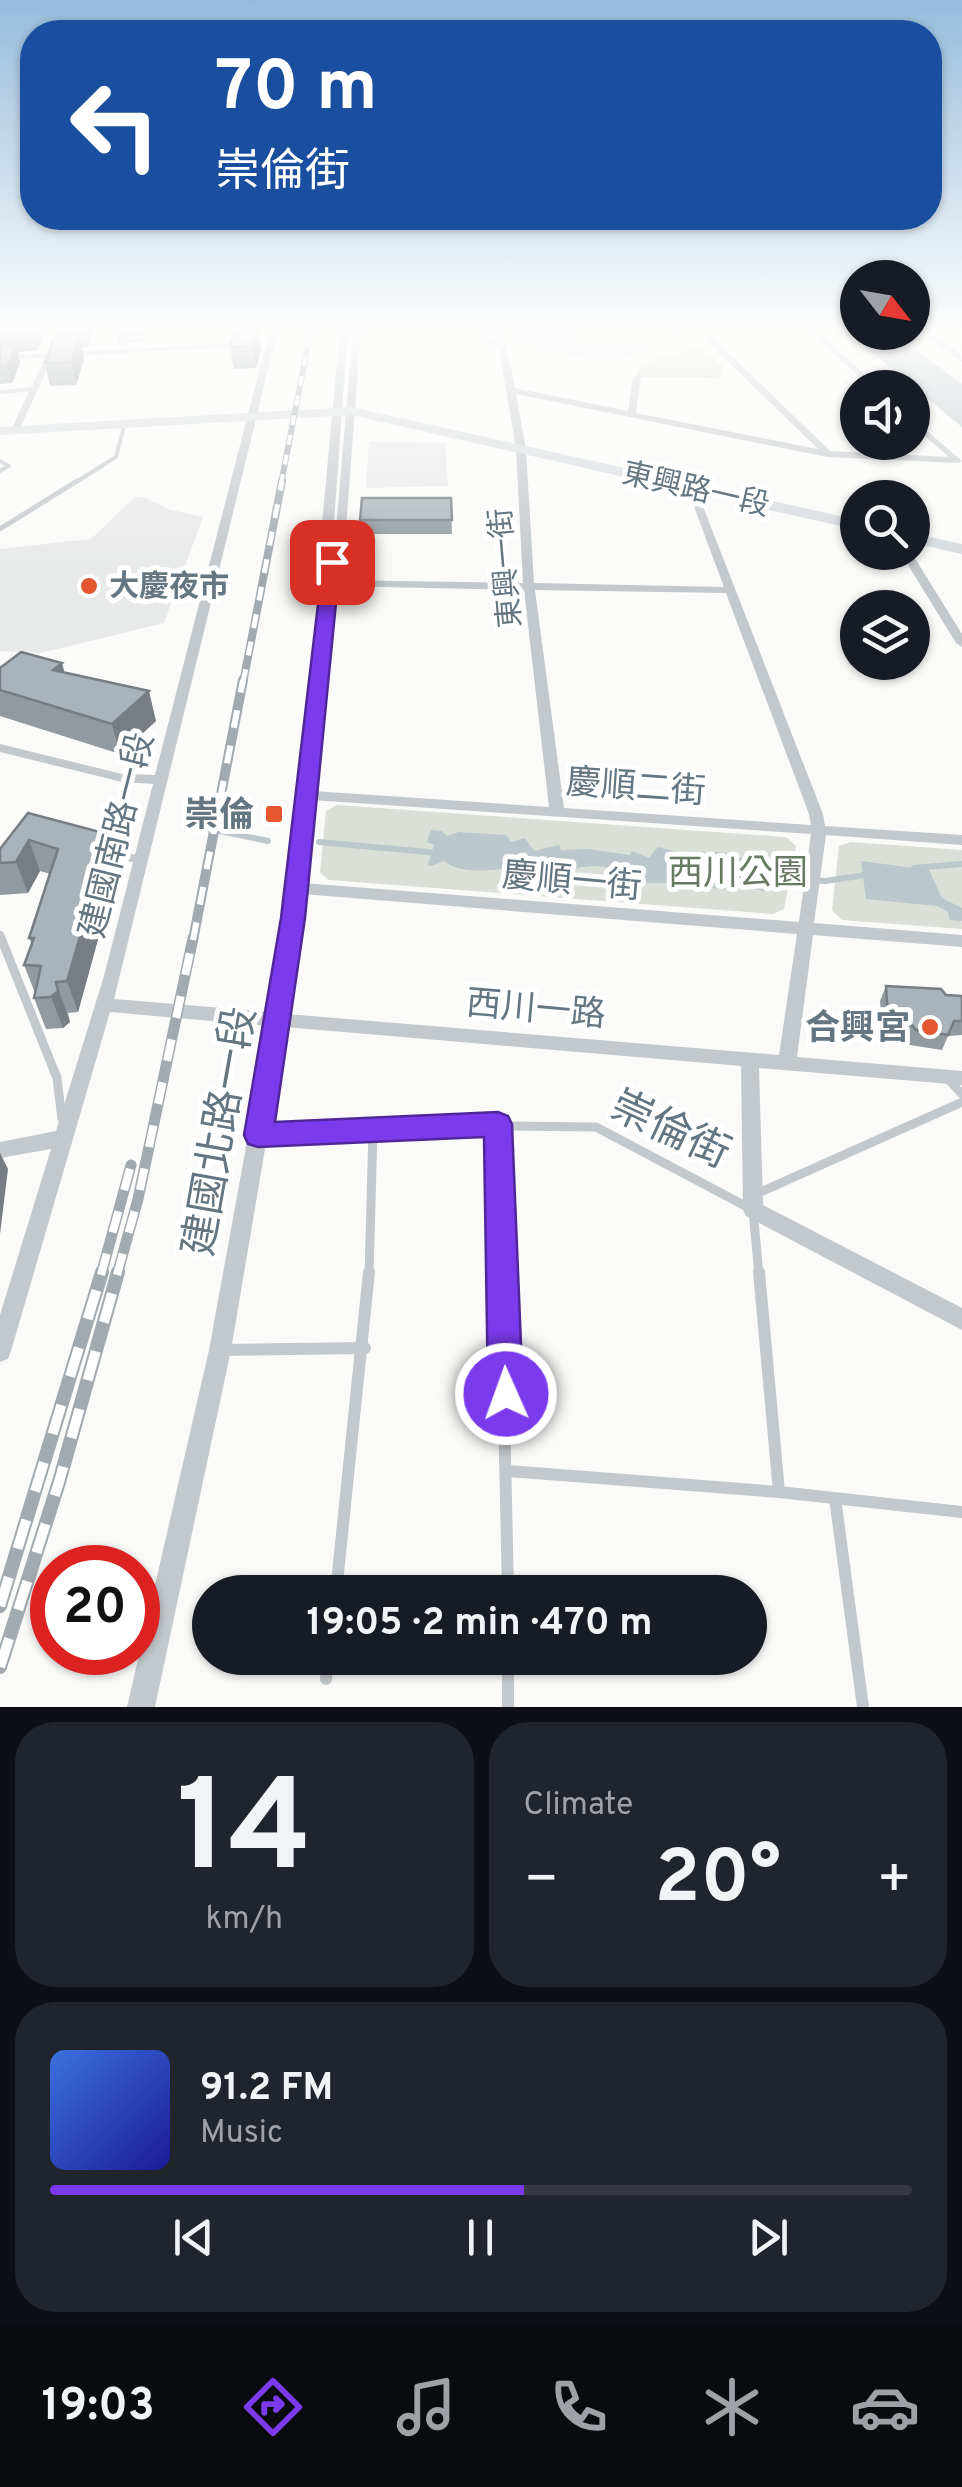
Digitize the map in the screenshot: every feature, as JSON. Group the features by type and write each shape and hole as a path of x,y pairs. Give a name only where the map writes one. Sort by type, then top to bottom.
{"street":[{"path":"8,430 23,409"},
{"name":"建國南路一段","path":"0,1351 104,1005 255,409"},
{"name":"建國北路一段","path":"141,1707 220,1350 278,1017 297,888 332,562 340,542 343,409"},
{"name":"建國北路一段","path":"332,562 325,550 344,409"},
{"name":"東興一街","path":"513,409 520,449 529,586 557,811"},
{"path":"605,409 828,454 960,462"},
{"path":"632,414 633,409"},
{"path":"781,409 828,454"},
{"name":"東興路一段","path":"8,430 343,412 840,522"},
{"path":"930,436 960,462"},
{"path":"692,488 818,830 786,1063"},
{"path":"930,542 962,549"},
{"path":"916,570 962,643"},
{"path":"331,584 731,590"},
{"path":"0,748 122,778 159,780"},
{"name":"慶順二街","path":"305,795 962,840"},
{"name":"慶順一街","path":"297,888 962,941"},
{"name":"西川一路","path":"104,1005 954,1078"},
{"path":"748,1202 750,1060"},
{"name":"崇倫街","path":"258,1135 500,1125"},
{"path":"0,1150 65,1138"},
{"name":"崇倫街","path":"748,1202 962,1319"}],"lane":[{"path":"0,529 116,457 125,423"},
{"path":"0,461 10,466 0,471"},
{"path":"89,846 140,860"},
{"path":"0,935 57,1078 65,1138"},
{"path":"954,1078 962,1094"},
{"path":"779,1492 748,1202 962,1102"},
{"path":"500,1125 508,1575"},
{"name":"崇倫街","path":"500,1125 596,1128 748,1202"},
{"path":"338,1575 374,1238 373,1130"},
{"path":"220,1350 365,1348"},
{"path":"508,1472 779,1492 962,1512"},
{"path":"836,1498 863,1707"},
{"path":"326,1675 326,1679"},
{"path":"508,1675 508,1707"}],"shaded area":[{"path":"940,409 962,409 962,427"},
{"path":"369,442 445,443 448,486 366,488"},
{"name":"大慶夜市","path":"135,497 203,517 164,623 41,653 0,651 0,549 91,539"},
{"path":"431,830 447,836 459,832 506,835 511,842 525,838 534,851 559,845 561,850 630,855 632,851 649,858 658,847 685,854 690,851 732,853 740,858 760,856 766,892 742,885 722,888 687,881 647,882 596,866 531,875 512,868 468,870 444,861 431,866 428,865 434,845 427,842"},
{"path":"861,861 929,870 942,898 962,908 962,921 950,920 948,912 937,906 866,899"}],"green space":[{"name":"西川公園","path":"337,805 786,837 796,846 784,909 773,914 329,880 320,873 326,811"},
{"name":"西川公園","path":"851,842 962,850 962,929 842,920 832,910 839,846"}],"building":[{"path":"362,498 451,498 452,520 360,520"},
{"path":"21,652 62,663 53,670 149,691 112,724 0,690 0,668"},
{"path":"28,813 100,832 107,843 67,981 56,982 58,991 51,997 34,998 41,966 24,965 58,849 29,840 16,862 0,863 0,849"},
{"path":"886,986 941,989 946,995 962,996 962,1021 954,1021 948,1035 916,1030 908,1021 888,1019"}],"waterway":[{"path":"190,825 268,841"},
{"path":"319,842 438,853"},
{"path":"914,868 962,864"},
{"path":"760,876 825,881 872,874"}],"railway":[{"path":"281,484 296,409"},
{"path":"243,683 282,481"},
{"path":"193,940 243,680"},
{"path":"117,1275 138,1199 193,938"},
{"path":"101,1275 131,1165"},
{"path":"0,1606 102,1272"},
{"path":"0,1667 59,1482 118,1272"}],"place":[{"name":"大慶夜市","path":"89,586"},
{"name":"崇倫","path":"274,814"},
{"name":"合興宮","path":"930,1027"}],"route":[{"path":"332,562 297,888 258,1135 498,1124 506,1394"}]}
